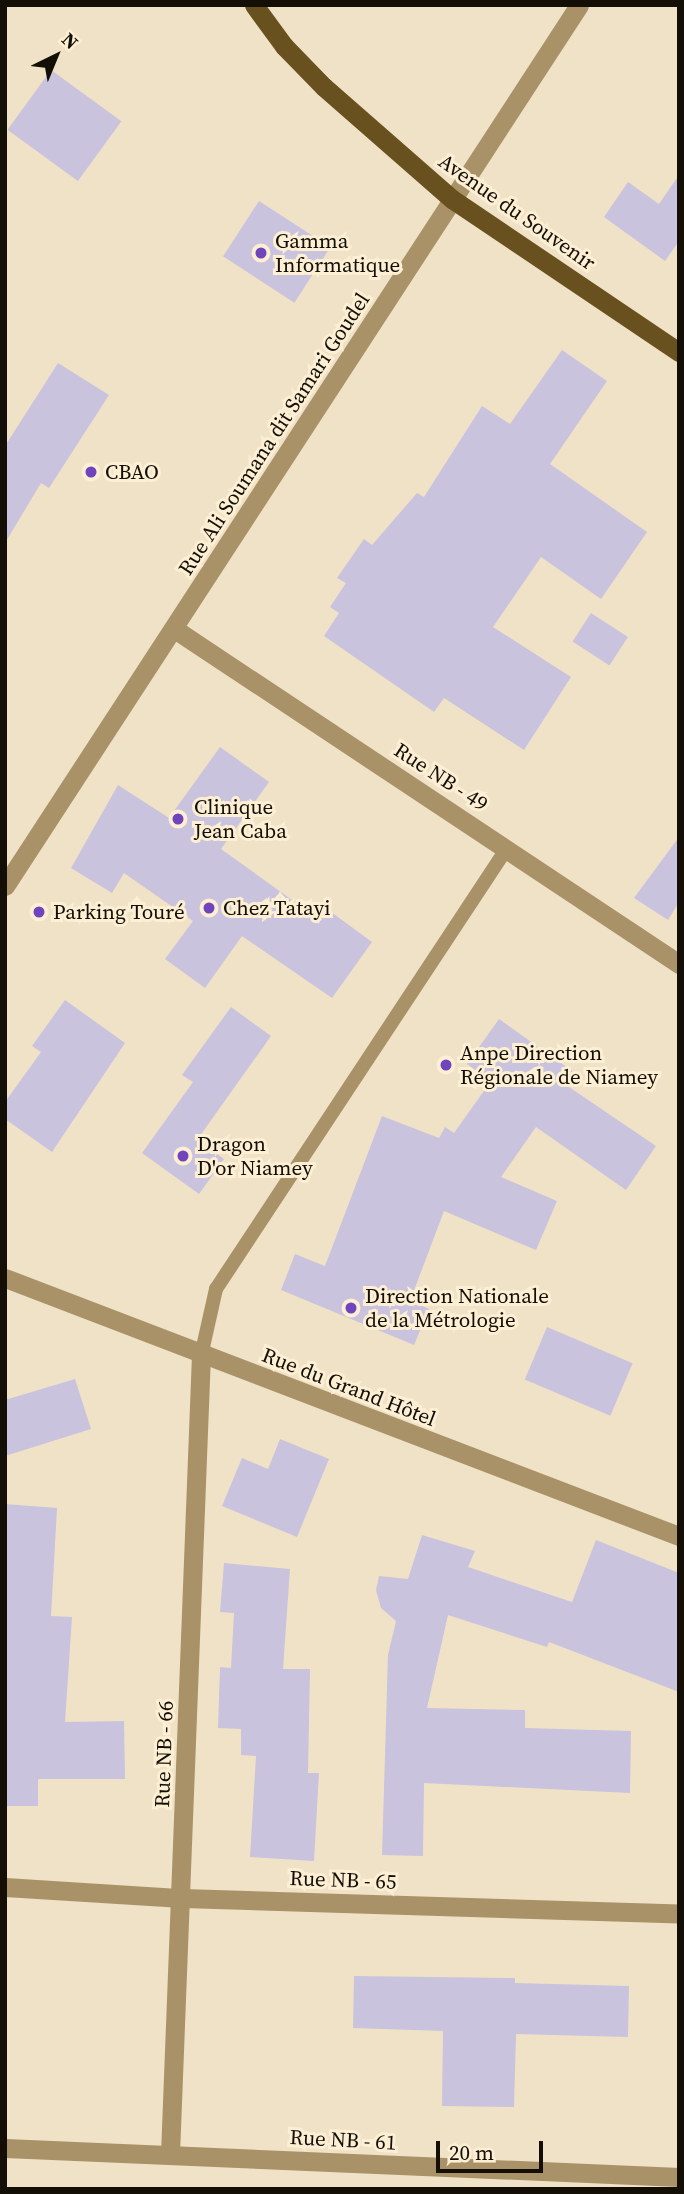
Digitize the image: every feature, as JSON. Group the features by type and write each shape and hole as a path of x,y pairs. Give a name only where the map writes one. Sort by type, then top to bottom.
{"main road":[{"name":"Avenue du Souvenir","path":"254,5 284,46 324,87 452,199 679,352"}],"street":[{"name":"Rue Ali Soumana dit Samari Goudel","path":"5,886 176,630 579,5"},
{"name":"Rue NB - 49","path":"176,630 679,964"},
{"name":"Rue du Grand Hôtel","path":"5,1278 201,1356 679,1536"},
{"name":"Rue NB - 66","path":"170,2154 201,1356"},
{"name":"Rue NB - 65","path":"5,1887 182,1898 679,1914"},
{"name":"Rue NB - 61","path":"5,2148 679,2178"}],"lane":[{"path":"201,1356 216,1289 507,848"}],"building":[{"path":"51,70 121,121 78,181 8,130"},
{"path":"679,175 679,241 665,261 604,217 628,182 659,204"},
{"path":"259,201 330,247 294,303 223,256"},
{"path":"562,350 607,381 550,464 647,532 601,599 541,557 493,627 571,677 524,750 444,698 434,712 324,636 339,613 330,607 346,583 337,578 364,539 372,545 417,493 424,497 482,406 510,424"},
{"path":"58,363 109,395 49,488 41,483 5,543 5,446"},
{"path":"591,613 628,637 609,665 572,642"},
{"path":"220,747 269,782 221,849 320,920 327,909 372,942 332,998 242,936 205,988 165,959 193,921 124,873 112,893 71,868 118,785 169,818"},
{"path":"679,837 679,902 668,920 634,898"},
{"path":"65,1000 125,1043 52,1152 5,1119 5,1102 41,1052 32,1046"},
{"path":"231,1007 271,1036 197,1140 224,1159 199,1194 142,1153 193,1082 182,1075"},
{"path":"499,1019 575,1073 566,1085 656,1146 626,1190 536,1127 501,1177 557,1201 536,1250 444,1211 410,1301 429,1309 414,1345 281,1290 295,1254 325,1266 382,1116 439,1138 445,1127 454,1133 491,1081 467,1064"},
{"path":"547,1327 633,1363 610,1416 525,1379"},
{"path":"75,1379 91,1429 5,1456 5,1400"},
{"path":"280,1439 329,1459 297,1537 222,1506 242,1458 268,1469"},
{"path":"5,1504 57,1508 51,1616 72,1617 65,1722 124,1721 125,1779 38,1779 38,1806 5,1806"},
{"path":"422,1535 475,1551 468,1567 572,1602 596,1540 679,1573 679,1692 549,1642 547,1647 448,1615 427,1708 525,1710 525,1728 631,1731 630,1793 424,1783 423,1856 382,1855 388,1655 396,1621 381,1608 376,1590 379,1576 408,1579"},
{"path":"224,1563 290,1569 283,1669 310,1669 308,1773 319,1773 314,1861 250,1857 256,1756 241,1755 241,1729 218,1728 220,1667 231,1668 234,1613 220,1612"},
{"path":"354,1976 515,1978 515,1983 629,1986 628,2037 516,2034 514,2107 442,2106 443,2031 353,2028"}],"place":[{"name":"Gamma Informatique","path":"261,253"},
{"name":"CBAO","path":"91,472"},
{"name":"Clinique Jean Caba","path":"178,819"},
{"name":"Chez Tatayi","path":"209,908"},
{"name":"Parking Touré","path":"39,912"},
{"name":"Anpe Direction Régionale de Niamey","path":"446,1065"},
{"name":"Dragon D'or Niamey","path":"183,1156"},
{"name":"Direction Nationale de la Métrologie","path":"351,1308"}]}
